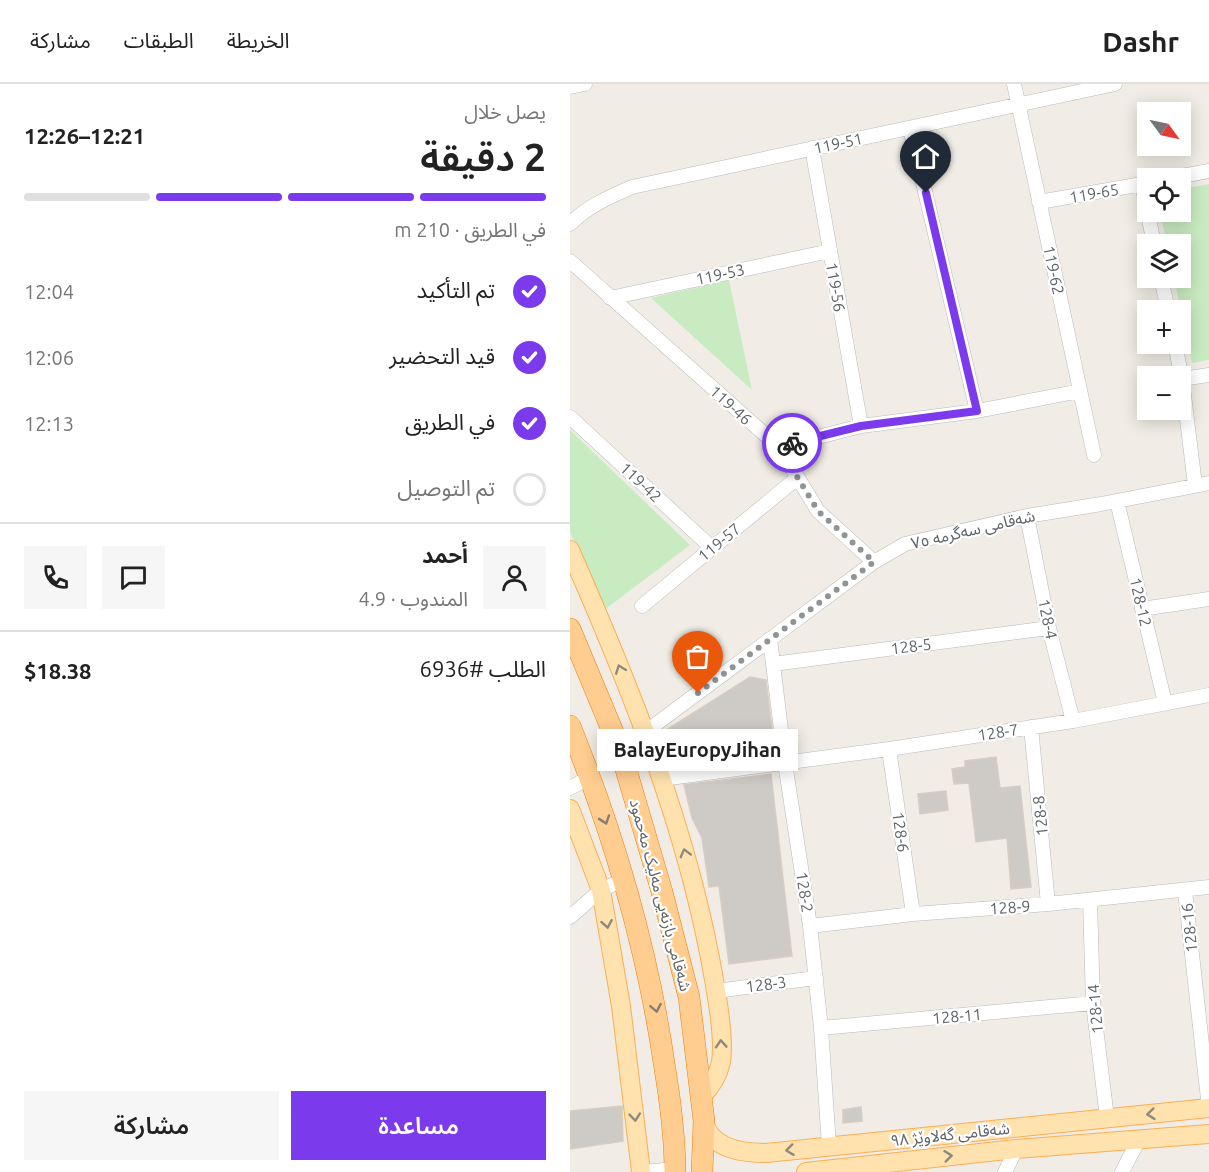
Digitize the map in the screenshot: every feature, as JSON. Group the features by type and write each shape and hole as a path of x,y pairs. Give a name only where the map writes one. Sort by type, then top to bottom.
{"highway":[{"name":"شەقامی بازنەیی مەلیک مەحمود","path":"570,629 620,749 662,892 689,997 704,1121 702,1172"},
{"name":"شەقامی بازنەیی مەلیک مەحمود","path":"570,726 625,879 657,1011 671,1112 675,1171"}],"main road":[{"path":"570,550 605,628 662,779 683,843 700,911 716,991 721,1060 716,1076 701,1097"},
{"path":"570,809 601,890 621,1006 643,1172"},
{"name":"شەقامی گەلاوێژ ٩٨","path":"704,1121 709,1133 716,1141 740,1151 766,1153 1209,1108"},
{"path":"999,1129 993,1136 994,1148 1007,1150"},
{"name":"شەقامی گەلاوێژ ٩٨","path":"806,1172 921,1165 1007,1150 1209,1134"}],"street":[{"path":"570,87 585,84"},
{"name":"119-62","path":"1014,84 1094,455"},
{"name":"119-51","path":"573,214 632,187 1115,84"},
{"path":"910,128 977,411"},
{"name":"119-56","path":"812,148 861,426"},
{"path":"1191,174 1209,171"},
{"name":"119-65","path":"1040,202 1137,185"},
{"name":"119-53","path":"610,298 830,251"},
{"name":"119-46","path":"570,261 779,447 818,511 874,562"},
{"path":"1191,378 1209,375"},
{"path":"779,447 861,426 977,411 1080,391"},
{"name":"119-42","path":"570,417 711,548"},
{"path":"1190,420 1202,484"},
{"name":"119-57","path":"642,606 797,478"},
{"name":"شەقامی سەگرمە ٧٥","path":"620,749 874,562 905,544 1027,516 1202,484"},
{"name":"128-12","path":"1117,501 1165,703"},
{"name":"128-4","path":"1027,516 1049,628 1073,721"},
{"path":"1142,609 1209,599"},
{"name":"128-5","path":"773,664 1049,628"},
{"name":"128-2","path":"770,639 810,926 829,1146"},
{"name":"128-7","path":"662,779 1031,728 1209,694"},
{"name":"128-8","path":"1031,728 1048,904"},
{"name":"128-6","path":"889,749 914,914"},
{"path":"570,788 590,777"},
{"path":"570,917 601,890 625,879"},
{"name":"128-9","path":"810,926 914,914 1048,904 1209,887"},
{"name":"128-16","path":"1185,891 1209,1108"},
{"name":"128-14","path":"1090,900 1093,1003 1107,1118"},
{"name":"128-3","path":"716,991 816,978"},
{"name":"128-11","path":"820,1028 1093,1003"},
{"path":"1122,1172 1138,1141"},
{"path":"1005,1172 1007,1150"},
{"path":"643,1172 675,1171"}],"green space":[{"path":"1209,184 1209,360 1192,363 1191,300 1179,300 1176,288 1191,288 1191,234 1165,234 1162,222 1191,222 1191,187"},
{"path":"729,280 752,390 651,298"},
{"path":"570,430 690,545 603,611 570,532"}],"building":[{"path":"750,677 766,680 775,755 670,769 660,734"},
{"path":"996,757 1000,788 1020,786 1031,887 1011,889 1007,838 976,842 969,783 954,784 952,769 965,767 965,761"},
{"path":"771,774 792,956 729,964 719,886 709,887 702,838 692,818 684,785"},
{"path":"946,791 948,810 920,814 918,794"},
{"path":"622,1106 623,1141 570,1149 570,1111"},
{"path":"861,1107 862,1121 843,1123 843,1110"}],"way so far":[{"path":"698,693 874,562 811,502 779,447 792,443"}],"place":[{"name":"BalayEuropyJihan","path":"698,693"}],"route":[{"path":"792,443 861,426 977,411 926,193"}]}
